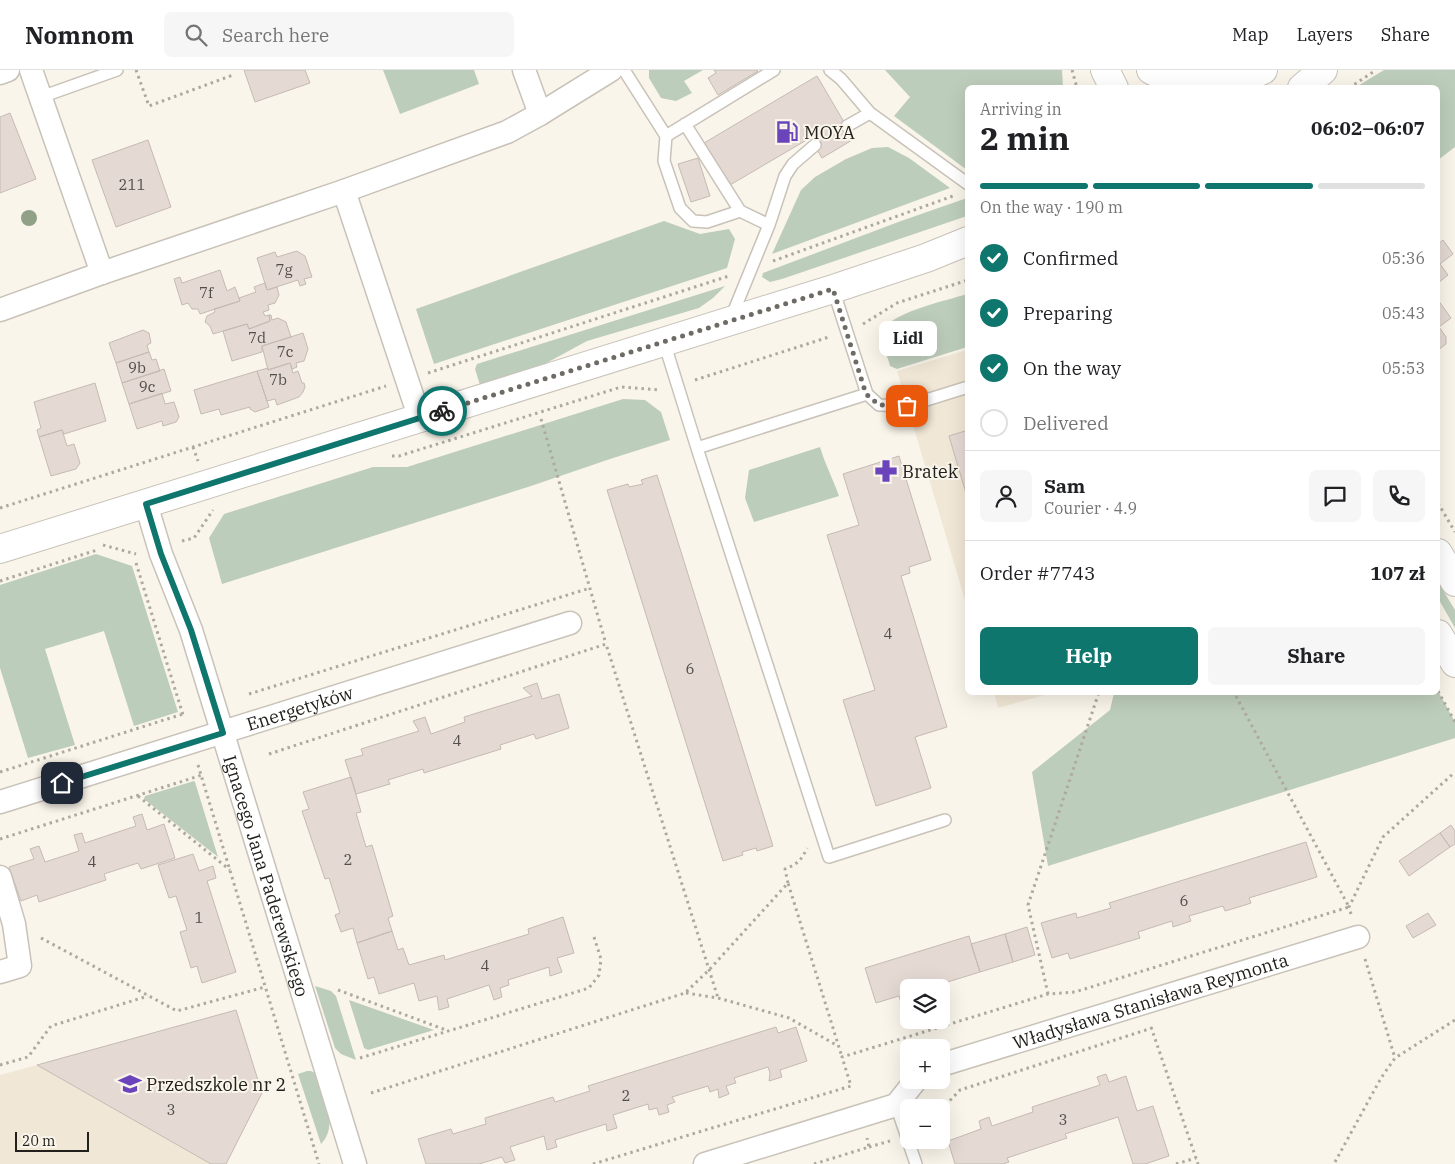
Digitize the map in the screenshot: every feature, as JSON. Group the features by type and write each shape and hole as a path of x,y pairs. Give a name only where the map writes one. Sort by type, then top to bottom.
{"street":[{"path":"0,73 8,70"},
{"path":"31,70 102,273"},
{"path":"524,70 540,114"},
{"path":"0,310 508,132 611,70"},
{"path":"1137,70 1148,85"},
{"path":"1151,70 1176,79 1205,83 1228,82 1263,70"},
{"path":"1254,85 1276,70"},
{"path":"1306,85 1323,70"},
{"path":"344,191 420,419"},
{"path":"0,549 833,289 926,258 965,241"},
{"path":"926,258 965,250"},
{"name":"Ignacego Jana Paderewskiego","path":"146,504 161,554 191,630 355,1164"},
{"path":"1440,556 1455,582"},
{"name":"Energetyków","path":"0,802 570,623"},
{"path":"1440,637 1455,663"},
{"path":"0,877 14,924 20,966 0,972"},
{"name":"Władysława Stanisława Reymonta","path":"950,1062 1358,937"},
{"path":"705,1164 896,1105 909,1089"}],"lane":[{"path":"41,97 117,70"},
{"path":"624,70 666,136 664,160 680,208 693,221 707,222 740,211"},
{"path":"666,136 774,70"},
{"path":"830,70 841,79 870,114 964,189"},
{"path":"847,126 870,114"},
{"path":"684,124 740,211 769,225"},
{"path":"730,320 769,225 786,176 793,164 814,145"},
{"path":"833,289 866,394 879,405 907,406 965,388"},
{"path":"664,342 696,448 829,857 945,820"},
{"path":"696,448 866,394"},
{"path":"896,1105 916,1164"}],"path":[{"path":"136,70 149,106 233,75"},
{"path":"1072,70 1076,85"},
{"path":"1354,85 1376,70"},
{"path":"770,262 964,189"},
{"path":"427,374 729,276"},
{"path":"859,327 896,303 965,281"},
{"path":"691,381 832,336"},
{"path":"0,508 390,385"},
{"path":"541,419 606,644 718,998"},
{"path":"1440,506 1455,532"},
{"path":"0,581 96,550"},
{"path":"136,563 185,721"},
{"path":"249,694 590,588"},
{"path":"269,754 606,644"},
{"path":"1048,994 1028,905 1098,695"},
{"path":"1235,695 1349,907 1395,1058"},
{"path":"1440,695 1455,722"},
{"path":"0,772 183,714"},
{"path":"197,761 319,1164"},
{"path":"1349,907 1384,837 1455,772"},
{"path":"0,839 202,775"},
{"path":"137,795 230,870"},
{"path":"371,1093 685,993 709,970 788,883 842,1057"},
{"path":"14,924 177,1011 265,987"},
{"path":"360,1058 589,988 599,975 601,959 594,937"},
{"path":"338,990 446,1031"},
{"path":"685,993 718,998 789,1018 838,1046"},
{"path":"0,1065 28,1057 51,1026 148,996"},
{"path":"1334,1163 1395,1058 1455,1020"},
{"path":"1150,1022 1198,1164"},
{"path":"950,1101 960,1090 1152,1028"},
{"path":"865,1132 869,1146"},
{"path":"814,1164 898,1138"},
{"path":"1176,1164 1196,1158"}],"shaded area":[{"path":"965,351 965,600 897,371"},
{"path":"995,695 1045,695 998,708"},
{"name":"Przedszkole nr 2","path":"236,1010 262,1093 226,1164 0,1164 0,1075"}],"green space":[{"path":"383,70 474,70 479,84 400,114"},
{"path":"649,70 703,70 684,81 692,93 676,101 661,98 649,78"},
{"path":"885,70 1062,70 1063,85 965,85 965,169 894,116 910,97"},
{"path":"1384,70 1455,70 1455,147 1440,158 1440,85 1359,85"},
{"path":"888,147 909,158 950,188 772,254 801,190 815,177 846,159 872,148"},
{"path":"965,199 965,217 782,279 770,282 762,277 763,273"},
{"path":"664,221 700,234 729,229 735,239 727,268 434,364 416,309"},
{"path":"725,286 699,308 587,341 541,366 480,385 475,369 477,364"},
{"path":"965,295 965,348 897,369 890,366 882,340 884,328 892,321 904,315 932,304"},
{"path":"623,399 645,400 661,412 670,440 222,584 209,538 224,514 373,467 407,467"},
{"path":"820,447 839,496 754,522 745,498 749,470"},
{"path":"96,554 132,566 178,712 134,726 104,631 45,649 75,745 28,758 0,668 0,585"},
{"path":"1440,585 1455,610 1455,628 1440,602"},
{"path":"1114,695 1440,695 1455,722 1455,738 1048,866 1032,772 1110,710"},
{"path":"194,781 218,857 144,799 145,796"},
{"path":"315,986 331,991 336,996 356,1060 341,1054 335,1048"},
{"path":"349,1000 434,1030 368,1050 364,1048"},
{"path":"307,1071 315,1073 328,1110 329,1128 321,1144 298,1074"}],"building":[{"path":"244,70 305,70 310,83 255,102"},
{"path":"714,70 758,71 718,95 708,78 716,73"},
{"name":"MOYA","path":"817,76 854,139 822,158 810,138 730,185 704,143"},
{"path":"10,113 36,179 0,193 0,117"},
{"path":"148,140 171,207 116,227 92,160"},
{"path":"698,158 710,196 691,202 678,164"},
{"path":"1443,240 1453,254 1440,264 1440,242"},
{"path":"297,251 305,256 312,277 304,279 306,284 300,286 298,280 267,290 257,258 275,252 277,257"},
{"path":"1440,264 1448,275 1440,281"},
{"path":"220,270 227,291 235,287 240,301 200,314 198,309 192,309 188,303 182,305 174,279 180,277 182,283"},
{"path":"265,283 267,290 277,287 279,295 275,303 268,305 269,310 263,312 265,316 269,315 270,321 249,329 247,324 213,334 210,326 205,322 207,316 215,312 214,309 240,301 239,298 256,292 254,287"},
{"path":"1440,303 1451,318 1440,326"},
{"path":"269,315 271,315 272,320 278,318 286,322 291,337 262,346 262,352 232,361 223,331 247,324 249,329 270,321"},
{"path":"1440,328 1446,337 1446,344 1440,348"},
{"path":"143,330 149,333 151,343 147,345 149,352 116,363 109,343"},
{"path":"303,333 308,349 304,361 296,363 297,367 292,369 290,363 268,370 262,346"},
{"path":"149,352 152,360 156,359 160,371 122,383 116,363"},
{"path":"290,363 293,373 298,371 302,383 304,383 303,392 299,397 277,405 275,399 267,401 257,371 268,368 268,370"},
{"path":"164,369 171,391 129,404 122,383"},
{"path":"257,371 269,407 255,412 250,407 221,415 219,409 201,414 194,390"},
{"path":"95,383 106,421 64,434 62,430 39,437 37,430 41,428 34,402"},
{"path":"162,393 165,404 174,402 179,417 176,422 163,426 162,421 137,429 129,404"},
{"path":"62,430 67,446 74,444 80,463 76,469 51,476 39,437"},
{"path":"965,431 965,490 949,436"},
{"path":"899,456 931,560 909,567 910,573 901,576 947,727 915,737 931,788 876,806 843,700 875,690 827,535 859,525 843,474"},
{"path":"657,475 773,846 757,851 756,848 742,852 743,855 723,861 607,490 628,484 629,487 643,484 641,480"},
{"path":"537,683 542,699 559,694 569,728 536,739 534,734 500,745 501,749 424,773 423,769 388,780 390,784 356,794 345,760 363,755 361,749 419,731 413,721 425,717 431,734 465,722 464,717 532,696 523,688"},
{"path":"351,777 361,812 356,813 366,847 372,845 393,916 388,918 392,931 357,943 353,928 341,932 335,915 340,913 329,878 325,879 302,811 309,809 303,792"},
{"path":"142,814 147,830 164,824 175,858 141,869 138,863 104,874 106,880 39,902 37,895 21,901 9,867 34,859 30,849 39,846 45,862 79,851 74,835 82,833 85,843 136,826 133,817"},
{"path":"1451,825 1455,831 1455,844 1450,847 1440,833"},
{"path":"1440,833 1450,847 1409,876 1399,861"},
{"path":"1306,842 1317,877 1249,898 1251,903 1242,906 1225,911 1223,906 1189,916 1191,921 1173,927 1172,921 1138,932 1140,938 1070,959 1068,953 1052,958 1041,923 1076,913 1077,918 1111,908 1109,903"},
{"path":"193,854 199,871 213,866 216,878 207,881 236,972 202,983 197,966 191,968 180,932 187,930 176,896 169,898 158,865"},
{"path":"1428,913 1436,925 1413,938 1406,926"},
{"path":"563,917 574,953 557,958 562,972 550,976 549,967 508,980 509,985 500,988 502,997 494,1000 489,985 447,999 449,1007 439,1010 437,996 419,1001 414,983 379,994 374,977 368,979 357,943 392,931 398,950 403,948 409,965 444,955 445,960 529,934 528,929"},
{"path":"1027,927 1035,955 1013,962 1005,934"},
{"path":"1005,934 1013,962 980,972 971,944"},
{"path":"969,936 980,972 950,981 950,979 900,979 900,999 899,996 876,1003 865,968"},
{"name":"Przedszkole nr 2","path":"236,1010 262,1093 226,1164 211,1164 37,1065"},
{"path":"776,1027 778,1033 796,1027 807,1061 780,1070 782,1077 769,1081 770,1073 768,1067 734,1078 736,1083 726,1086 729,1094 719,1098 718,1089 710,1092 708,1086 672,1097 675,1102 667,1105 669,1112 659,1115 657,1108 649,1110 648,1104 613,1115 617,1128 607,1131 606,1124 555,1140 557,1147 547,1150 544,1136 510,1147 515,1160 505,1163 502,1157 479,1164 426,1164 418,1139 451,1129 453,1134 486,1124 485,1118 553,1097 555,1102 590,1091 588,1086"},
{"path":"1106,1074 1109,1082 1126,1076 1137,1111 1153,1106 1169,1156 1145,1164 1133,1164 1118,1117 1065,1134 1067,1138 1007,1158 1009,1162 1003,1164 955,1164 950,1148 950,1140 981,1129 979,1121 989,1117 992,1126 1033,1112 1032,1107 1100,1085 1097,1077"}],"way so far":[{"path":"442,411 833,289 866,394 879,405 907,406"}],"place":[{"name":"MOYA","path":"787,132"},
{"name":"Lidl","path":"907,406"},
{"name":"Bratek","path":"886,471"},
{"name":"Przedszkole nr 2","path":"130,1084"}],"route":[{"path":"62,783 223,733 191,630 161,554 146,504 442,411"}]}
